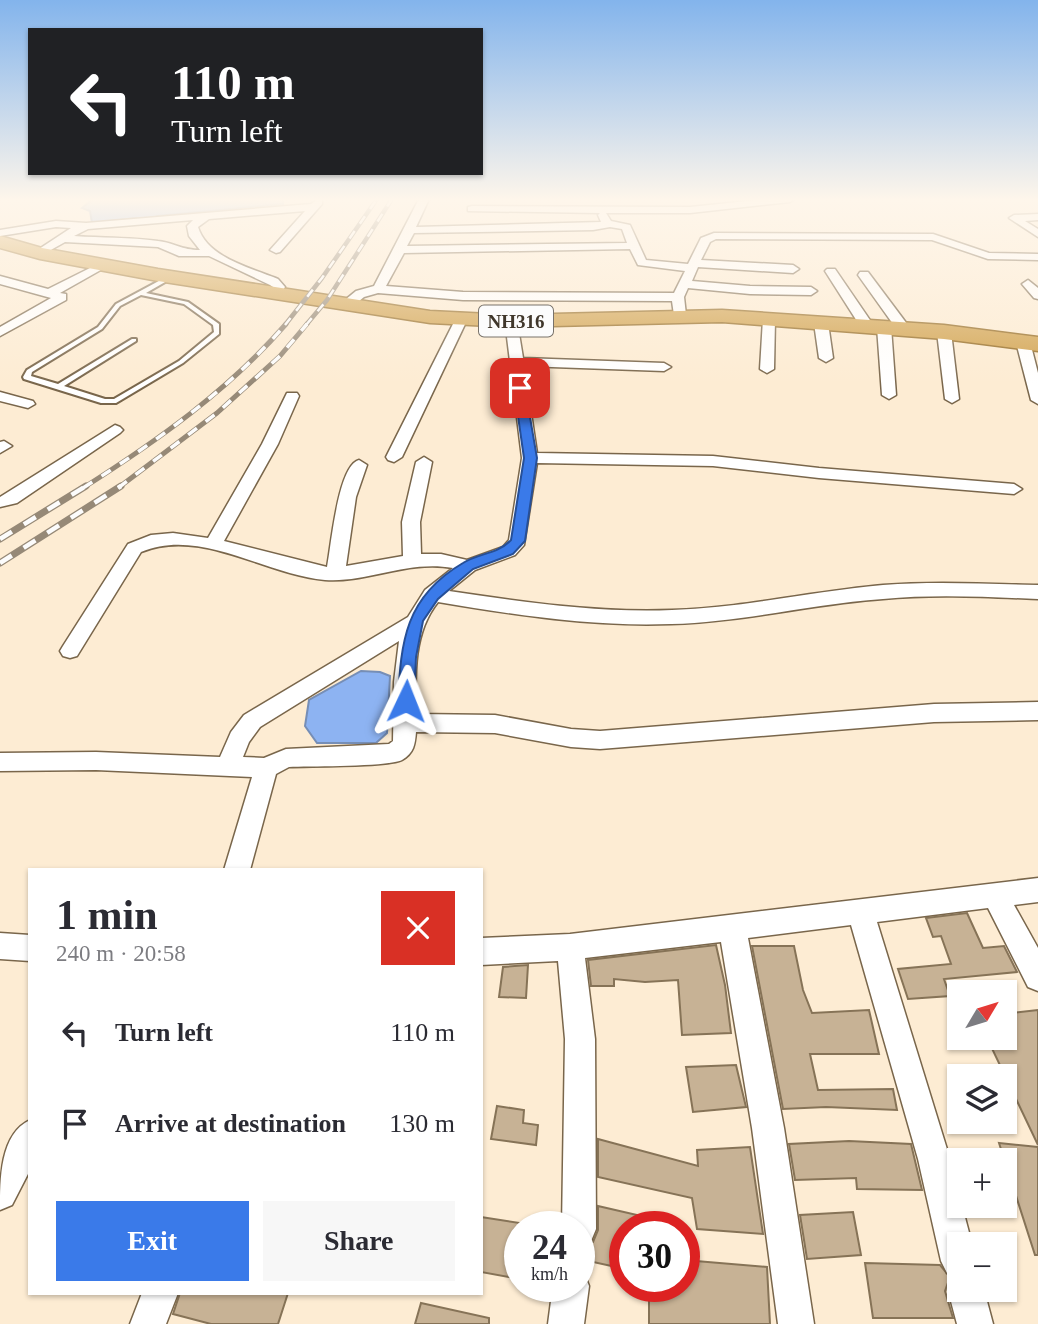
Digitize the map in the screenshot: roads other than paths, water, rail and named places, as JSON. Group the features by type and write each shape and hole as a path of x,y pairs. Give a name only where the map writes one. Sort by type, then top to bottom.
{"highway":[{"name":"NH316","path":"80,261 404,314 461,320 511,321 679,306 757,307 821,323 944,332 1030,343"}],"street":[{"path":"228,261 274,282 279,287 275,293"},
{"path":"378,289 397,261"},
{"path":"640,261 645,265 793,269"},
{"path":"349,303 360,293 378,289 463,296 679,306 685,284 696,261"},
{"path":"52,292 102,265"},
{"path":"743,267 757,307 767,369"},
{"path":"831,271 885,327"},
{"path":"864,275 885,327 889,395"},
{"path":"0,280 52,292 61,295 62,299 0,332"},
{"path":"685,284 757,307 811,291"},
{"path":"1028,284 1038,295"},
{"path":"0,298 23,286"},
{"path":"394,457 461,320"},
{"path":"0,762 96,761 266,768 286,758 394,753 404,746 408,657 416,621 432,595 468,566 509,551 518,541 530,458 511,321"},
{"path":"821,323 827,358"},
{"path":"944,332 952,399"},
{"path":"1030,343 1038,400"},
{"path":"516,362 664,367"},
{"path":"0,396 28,404"},
{"path":"213,545 270,444 292,396"},
{"path":"0,502 11,499 115,430"},
{"path":"530,458 713,461 819,473 1014,489"},
{"path":"412,561 411,522 424,462"},
{"path":"336,573 347,497 359,465"},
{"path":"70,651 134,548 143,541 158,538 213,545 321,573 441,558 468,566"},
{"path":"432,595 530,610 645,618 743,613 913,590 1038,592"},
{"path":"229,766 239,738 252,721 416,621"},
{"path":"405,723 495,724 571,738 600,740 921,714 1038,711"},
{"path":"238,868 266,768"},
{"path":"483,952 570,947 1038,890"},
{"path":"995,895 1038,977"},
{"path":"860,911 934,1159 952,1232"},
{"path":"732,926 768,1128 796,1324"},
{"path":"0,946 28,948"},
{"path":"570,947 580,1039 579,1211"},
{"path":"0,1193 28,1140"},
{"path":"148,1324 159,1295"},
{"path":"566,1324 569,1302"},
{"path":"969,1302 975,1324"}],"lane":[{"path":"139,293 187,303 216,324 218,333 181,362 124,398 110,402 32,379 26,374 100,328 118,305 139,293 170,277"},
{"path":"130,298 189,307"},
{"path":"58,387 134,340"}],"water":[{"path":"361,671 380,672 390,676 387,733 376,743 317,743 305,726 309,700"}],"railway":[{"path":"285,325 334,261"},
{"path":"306,325 327,300 352,261"},
{"path":"83,488 138,452 216,393 286,324"},
{"path":"119,487 217,413 280,356 307,324"},
{"path":"0,539 86,486"},
{"path":"0,563 119,487"}]}
